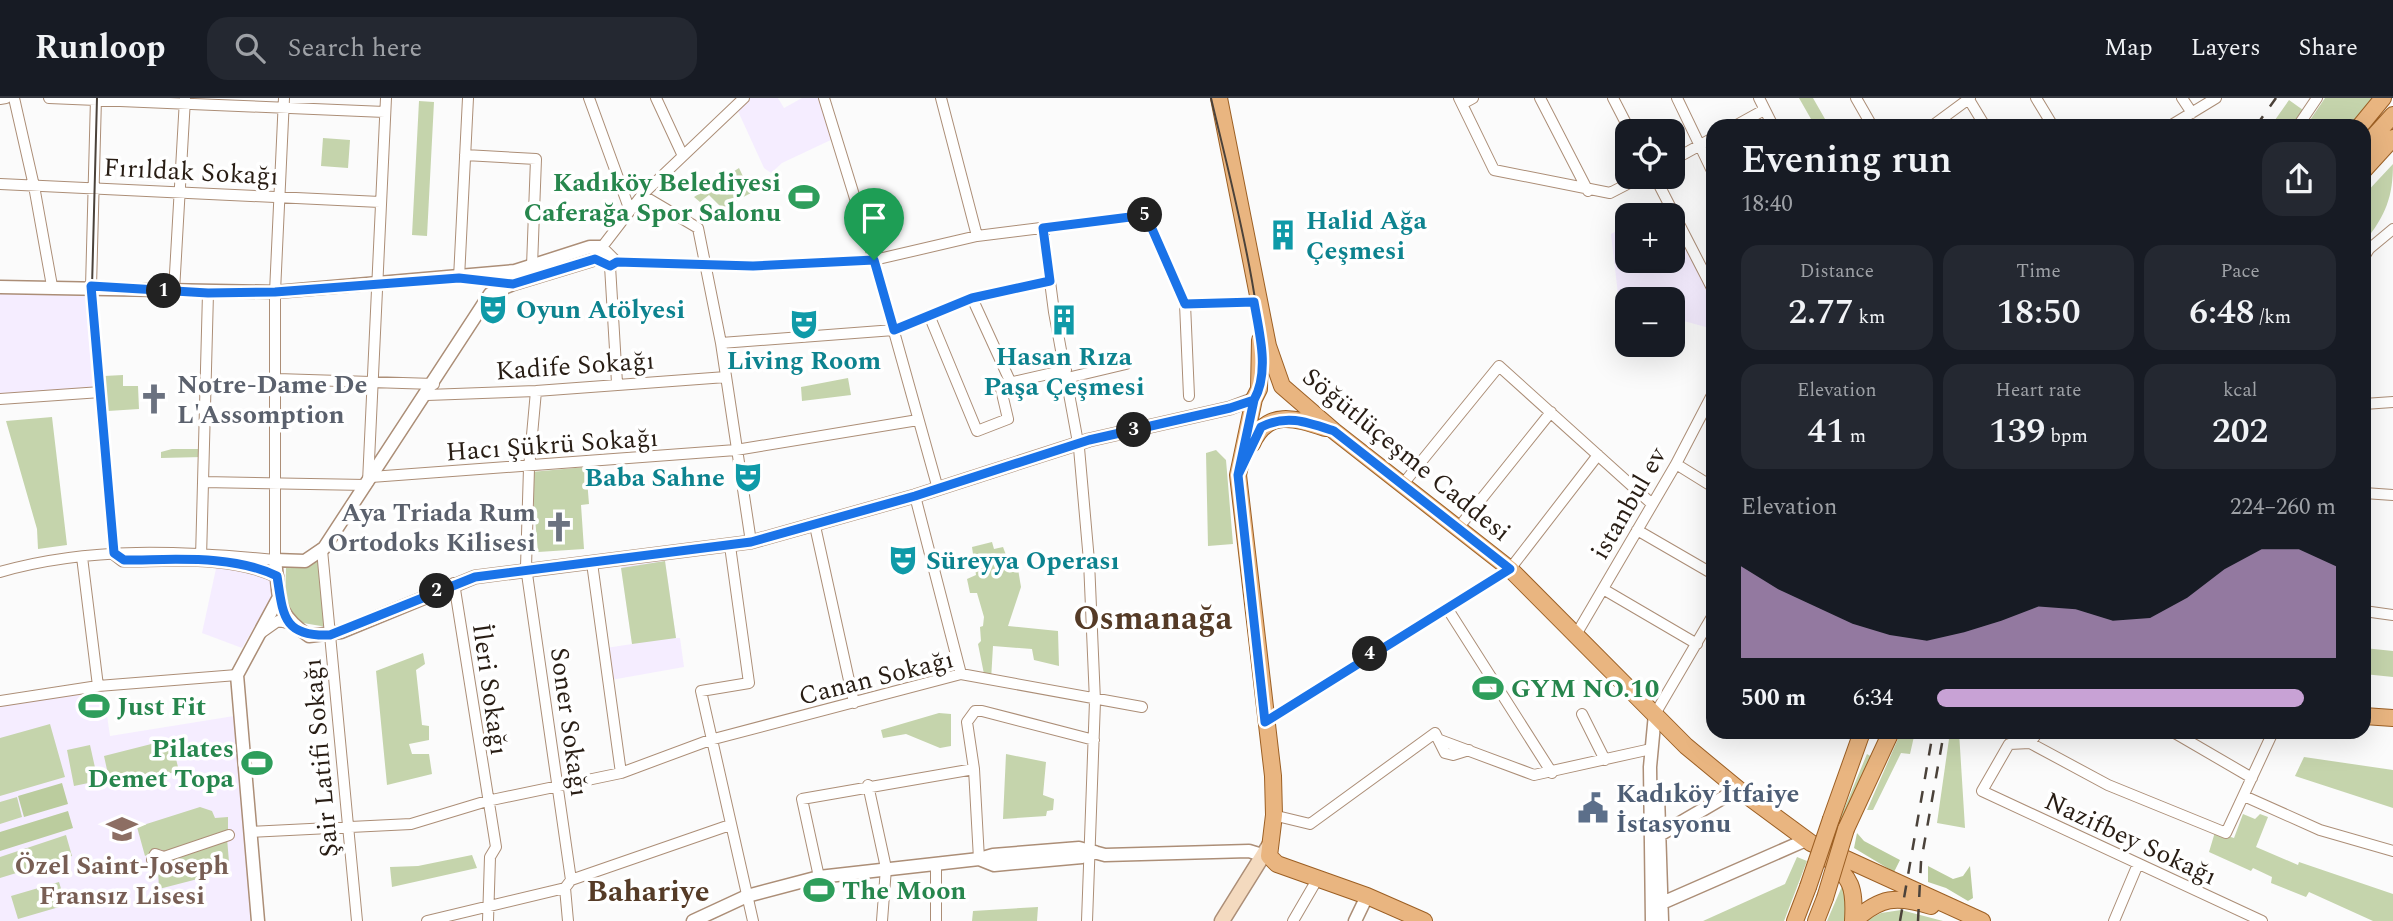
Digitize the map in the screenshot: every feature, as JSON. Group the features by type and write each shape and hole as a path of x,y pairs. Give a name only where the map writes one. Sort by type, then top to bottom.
{"main road":[{"name":"Söğütlüçeşme Caddesi","path":"1210,98 1261,346 1259,389 1254,400 1238,475"},
{"name":"Söğütlüçeşme Caddesi","path":"1219,98 1274,368 1282,386 1334,431 1510,569 1686,746 1738,789 1809,841"},
{"path":"2366,119 2383,98"},
{"path":"2371,139 2393,115"},
{"path":"2371,162 2393,138"},
{"path":"1222,921 1266,850 1274,815 1273,776 1238,475 1261,427 1273,421 1301,420 1334,431"},
{"path":"2371,716 2393,718"},
{"path":"2371,723 2393,725"},
{"path":"1795,921 1859,739"},
{"path":"1816,921 1846,829 1888,739"},
{"path":"1855,750 1862,745 1873,744 1881,753 1879,763"},
{"path":"1809,841 1847,877 1854,890 1853,921"},
{"path":"1809,841 1982,921"},
{"path":"1266,850 1277,864 1367,896 1424,921"},
{"path":"1853,921 1872,905 1886,899 1915,901 1964,921"}],"street":[{"path":"0,99 6,98"},
{"path":"14,98 34,186 52,286"},
{"path":"49,98 284,103 385,112"},
{"path":"368,481 386,98"},
{"path":"462,277 468,98"},
{"path":"589,98 629,208"},
{"path":"656,98 682,154"},
{"path":"0,572 37,561 114,553 124,560 201,556 306,561 322,550 430,390 490,294 598,253 629,208 682,154 744,98"},
{"path":"824,98 874,260 938,489"},
{"path":"941,98 977,236"},
{"path":"1473,98 1460,101 1494,170 1588,191 1610,193 1618,189"},
{"path":"1539,98 1588,191"},
{"path":"1613,98 1624,119"},
{"path":"1677,98 1706,158"},
{"path":"1759,98 1770,119"},
{"path":"1856,98 1868,119"},
{"path":"1941,119 1969,98 1981,119"},
{"path":"2036,98 2049,119"},
{"path":"2182,98 2192,113"},
{"path":"2182,119 2216,98"},
{"path":"2303,119 2317,98"},
{"path":"96,99 91,286 114,553"},
{"path":"174,292 185,100"},
{"path":"284,103 275,292 275,560 281,610 291,624"},
{"path":"1748,119 1765,110"},
{"path":"1685,153 1706,142"},
{"path":"465,155 536,159 533,266"},
{"name":"Fırıldak Sokağı","path":"0,184 380,202"},
{"path":"1661,189 1706,276"},
{"path":"642,195 698,228 708,265 751,542"},
{"path":"0,287 91,286 174,292 275,292 462,277 533,266 590,247 614,264 708,265 874,260 977,236 1146,215 1185,304 1189,396"},
{"path":"1043,228 1078,443 1090,561 1095,701 1092,853 1087,921"},
{"path":"2371,247 2393,229"},
{"path":"614,264 617,383"},
{"path":"462,277 513,284"},
{"path":"721,343 894,330 972,298 1050,281"},
{"path":"201,556 208,293"},
{"path":"972,298 1010,381"},
{"path":"1185,304 1254,302"},
{"path":"929,315 976,431 1008,419 1000,385 1010,381 1126,364"},
{"path":"1403,484 1499,366 1652,504"},
{"name":"Kadife Sokağı","path":"277,379 371,382 430,390 536,391 726,377"},
{"path":"0,399 101,391"},
{"name":"Soner Sokağı","path":"536,391 529,468 527,569 558,788 568,884 568,921"},
{"path":"257,637 278,621 291,624 309,636 330,635 454,583 475,577 730,547 815,526 1078,443 1254,400"},
{"path":"2371,404 2393,402"},
{"name":"istanbul ev","path":"1577,634 1706,407"},
{"path":"1459,527 1551,412"},
{"name":"Hacı Şükrü Sokağı","path":"203,482 368,481 529,468 736,450 918,420"},
{"path":"1265,722 1510,569 1598,455"},
{"path":"1676,464 1706,483"},
{"path":"2371,493 2393,495"},
{"path":"915,496 961,674"},
{"path":"815,526 854,703"},
{"path":"1637,530 1706,570"},
{"path":"730,547 749,683 701,691 753,921"},
{"name":"Şair Latifi Sokağı","path":"322,550 357,921"},
{"path":"82,556 98,686"},
{"path":"201,556 262,569 277,576"},
{"path":"592,562 621,773"},
{"name":"İleri Sokağı","path":"454,583 496,847 490,857 488,921"},
{"path":"1603,589 1697,644"},
{"path":"258,921 237,675 279,597"},
{"path":"1447,608 1552,773"},
{"path":"2371,612 2393,615"},
{"path":"1662,921 1651,749 1658,717 1706,627"},
{"name":"Canan Sokağı","path":"251,832 411,824 487,802 621,773 710,740 961,674 1095,701 1142,707"},
{"path":"0,701 98,686 237,675"},
{"path":"979,859 974,769 967,722 975,711 1094,740"},
{"path":"1582,714 1605,760"},
{"path":"1652,921 1658,798 1658,717"},
{"path":"1281,817 1310,824 1437,737 1534,775 1651,749"},
{"path":"2034,739 2031,743 2108,785 2226,834 2270,739"},
{"path":"2185,739 2252,778"},
{"name":"Nazifbey Sokağı","path":"2031,743 2009,744 1982,791 2262,921"},
{"path":"819,877 802,799 869,785 974,769"},
{"path":"869,785 886,868 882,921"},
{"path":"1656,837 1738,789"},
{"path":"2244,796 2320,830 2393,851"},
{"path":"427,921 568,884 730,825"},
{"path":"156,866 152,860 155,854 164,857 229,835"},
{"path":"1662,903 1809,841"},
{"path":"692,921 747,897 819,877 886,868 979,859 993,865 1072,858 1092,853 1266,850"},
{"path":"936,864 936,921"},
{"path":"2114,921 2138,864"},
{"path":"1293,921 1318,878"},
{"path":"1355,921 1367,896"}],"shaded area":[{"path":"748,98 778,98 784,108 802,98 822,98 835,138 782,163 771,173 764,168 737,109"},
{"path":"1615,232 1615,268 1611,234"},
{"path":"1685,247 1706,287 1706,327 1685,321 1685,287 1617,287 1616,273 1685,273"},
{"path":"89,290 97,386 0,396 0,291"},
{"path":"665,560 676,638 680,638 684,667 611,680 606,648 632,644 621,565"},
{"path":"217,564 271,577 273,595 242,648 202,633"},
{"name":"Özel Saint-Joseph Fransız Lisesi","path":"103,688 110,736 234,716 255,921 0,921 0,704"}],"green space":[{"path":"1799,98 1813,98 1825,119 1811,119"},
{"path":"2325,98 2373,98 2356,119 2311,119"},
{"path":"2289,100 2303,110 2297,119 2276,119"},
{"path":"419,101 434,102 427,236 412,235"},
{"path":"323,138 350,140 348,168 321,166"},
{"path":"2393,164 2392,186 2387,205 2371,232 2371,188"},
{"path":"739,168 751,193 722,208 709,195 700,202 694,197"},
{"path":"123,375 123,386 138,386 139,409 108,411 104,376"},
{"path":"848,378 851,395 802,401 801,387"},
{"path":"52,417 67,545 38,549 37,529 6,421"},
{"path":"172,449 202,449 202,457 161,458 161,452"},
{"path":"1216,450 1226,460 1233,544 1208,546 1206,453"},
{"name":"Aya Triada Rum Ortodoks Kilisesi","path":"586,467 589,504 581,505 584,549 538,552 531,472"},
{"path":"992,542 994,549 1003,547 1006,555 1017,563 1021,587 1008,626 1058,631 1059,666 1034,660 1032,649 993,646 991,680 984,674 978,644 981,641 980,627 983,626 984,617 977,593 970,593 967,579 976,575 972,547"},
{"path":"315,559 319,562 327,627 297,622 285,607 286,567 297,567"},
{"path":"665,561 676,638 632,644 621,568"},
{"path":"2371,649 2393,651 2393,677 2371,675"},
{"path":"423,653 425,664 416,670 422,725 429,726 429,740 409,744 412,754 429,754 432,774 387,785 376,671"},
{"path":"939,713 951,714 951,746 940,748 906,734 883,738 881,730"},
{"path":"50,724 65,777 0,796 0,738"},
{"path":"171,739 179,771 111,788 104,756"},
{"path":"1898,739 1913,739 1910,754 1901,753 1873,810 1867,810"},
{"path":"1949,739 1959,739 1965,828 1937,823"},
{"path":"90,745 98,781 74,786 67,750"},
{"path":"1006,754 1046,762 1043,795 1054,799 1053,810 1047,811 1046,816 1003,819"},
{"path":"1867,754 1872,757 1842,823 1839,821"},
{"path":"2304,757 2393,770 2393,808 2295,776"},
{"path":"62,783 68,804 24,817 18,796"},
{"path":"17,797 22,817 0,824 0,802"},
{"path":"200,807 212,811 215,818 228,817 228,833 171,852 158,849 145,856 137,827"},
{"path":"68,811 73,828 0,851 0,832"},
{"path":"2243,814 2255,819 2260,814 2268,817 2256,847 2298,865 2299,862 2393,894 2393,921 2373,921 2309,892 2306,897 2271,883 2272,877 2253,868 2251,871 2209,852 2215,832 2234,838"},
{"path":"1857,833 1864,841 1900,860 1894,872 1854,848"},
{"path":"66,835 72,856 0,878 0,857"},
{"path":"227,838 230,874 217,874 159,889 158,869 174,857"},
{"path":"472,855 477,868 392,887 390,867 418,866"},
{"path":"1797,857 1807,861 1784,921 1703,921 1785,884"},
{"path":"1928,866 1953,879 1963,876 1970,866 1973,898 1968,901 1946,888 1928,882"},
{"path":"59,882 66,905 18,919 11,896"},
{"path":"1843,884 1846,887 1846,921 1827,921"},
{"path":"1038,907 1037,921 972,921 973,911"},
{"path":"1901,910 1943,921 1865,921 1881,913"}],"tram line":[{"path":"97,98 92,287 114,550 125,559 203,559 264,568 275,575 279,605 285,618 309,638 343,634 475,578 751,544 816,529 1090,441 1256,401 1261,378 1255,301 1237,207 1211,98"}],"railway":[{"path":"2261,119 2276,98"},
{"path":"1900,921 1932,739"},
{"path":"1918,921 1921,862 1943,739"}],"place":[{"name":"Kadıköy Belediyesi Caferağa Spor Salonu","path":"804,197"},
{"name":"Halid Ağa Çeşmesi","path":"1283,235"},
{"name":"Oyun Atölyesi","path":"493,309"},
{"name":"Hasan Rıza Paşa Çeşmesi","path":"1064,320"},
{"name":"Living Room","path":"804,324"},
{"name":"Notre-Dame De L'Assomption","path":"154,399"},
{"name":"Baba Sahne","path":"748,477"},
{"name":"Aya Triada Rum Ortodoks Kilisesi","path":"559,527"},
{"name":"Süreyya Operası","path":"903,560"},
{"name":"GYM NO.10","path":"1488,688"},
{"name":"Just Fit","path":"94,706"},
{"name":"Pilates Demet Topa","path":"257,763"},
{"name":"Kadıköy İtfaiye İstasyonu","path":"1593,808"},
{"name":"Özel Saint-Joseph Fransız Lisesi","path":"122,829"},
{"name":"The Moon","path":"819,890"}],"district":[{"name":"Osmanağa","path":"1153,617"},
{"name":"Bahariye","path":"648,891"}],"route":[{"path":"874,260 753,266 617,262 610,266 595,259 513,284 466,277 275,292 174,292 91,286 114,553 124,560 201,560 262,569 277,576 281,610 291,624 309,636 330,635 454,583 475,577 751,542 915,496 1089,440 1230,408 1254,400 1238,475 1256,434 1261,427 1273,421 1301,420 1334,431 1510,569 1265,722 1238,475 1253,413 1254,400 1259,389 1261,346 1254,302 1185,304 1146,215 1043,228 1050,281 972,298 894,330 874,260"}]}
